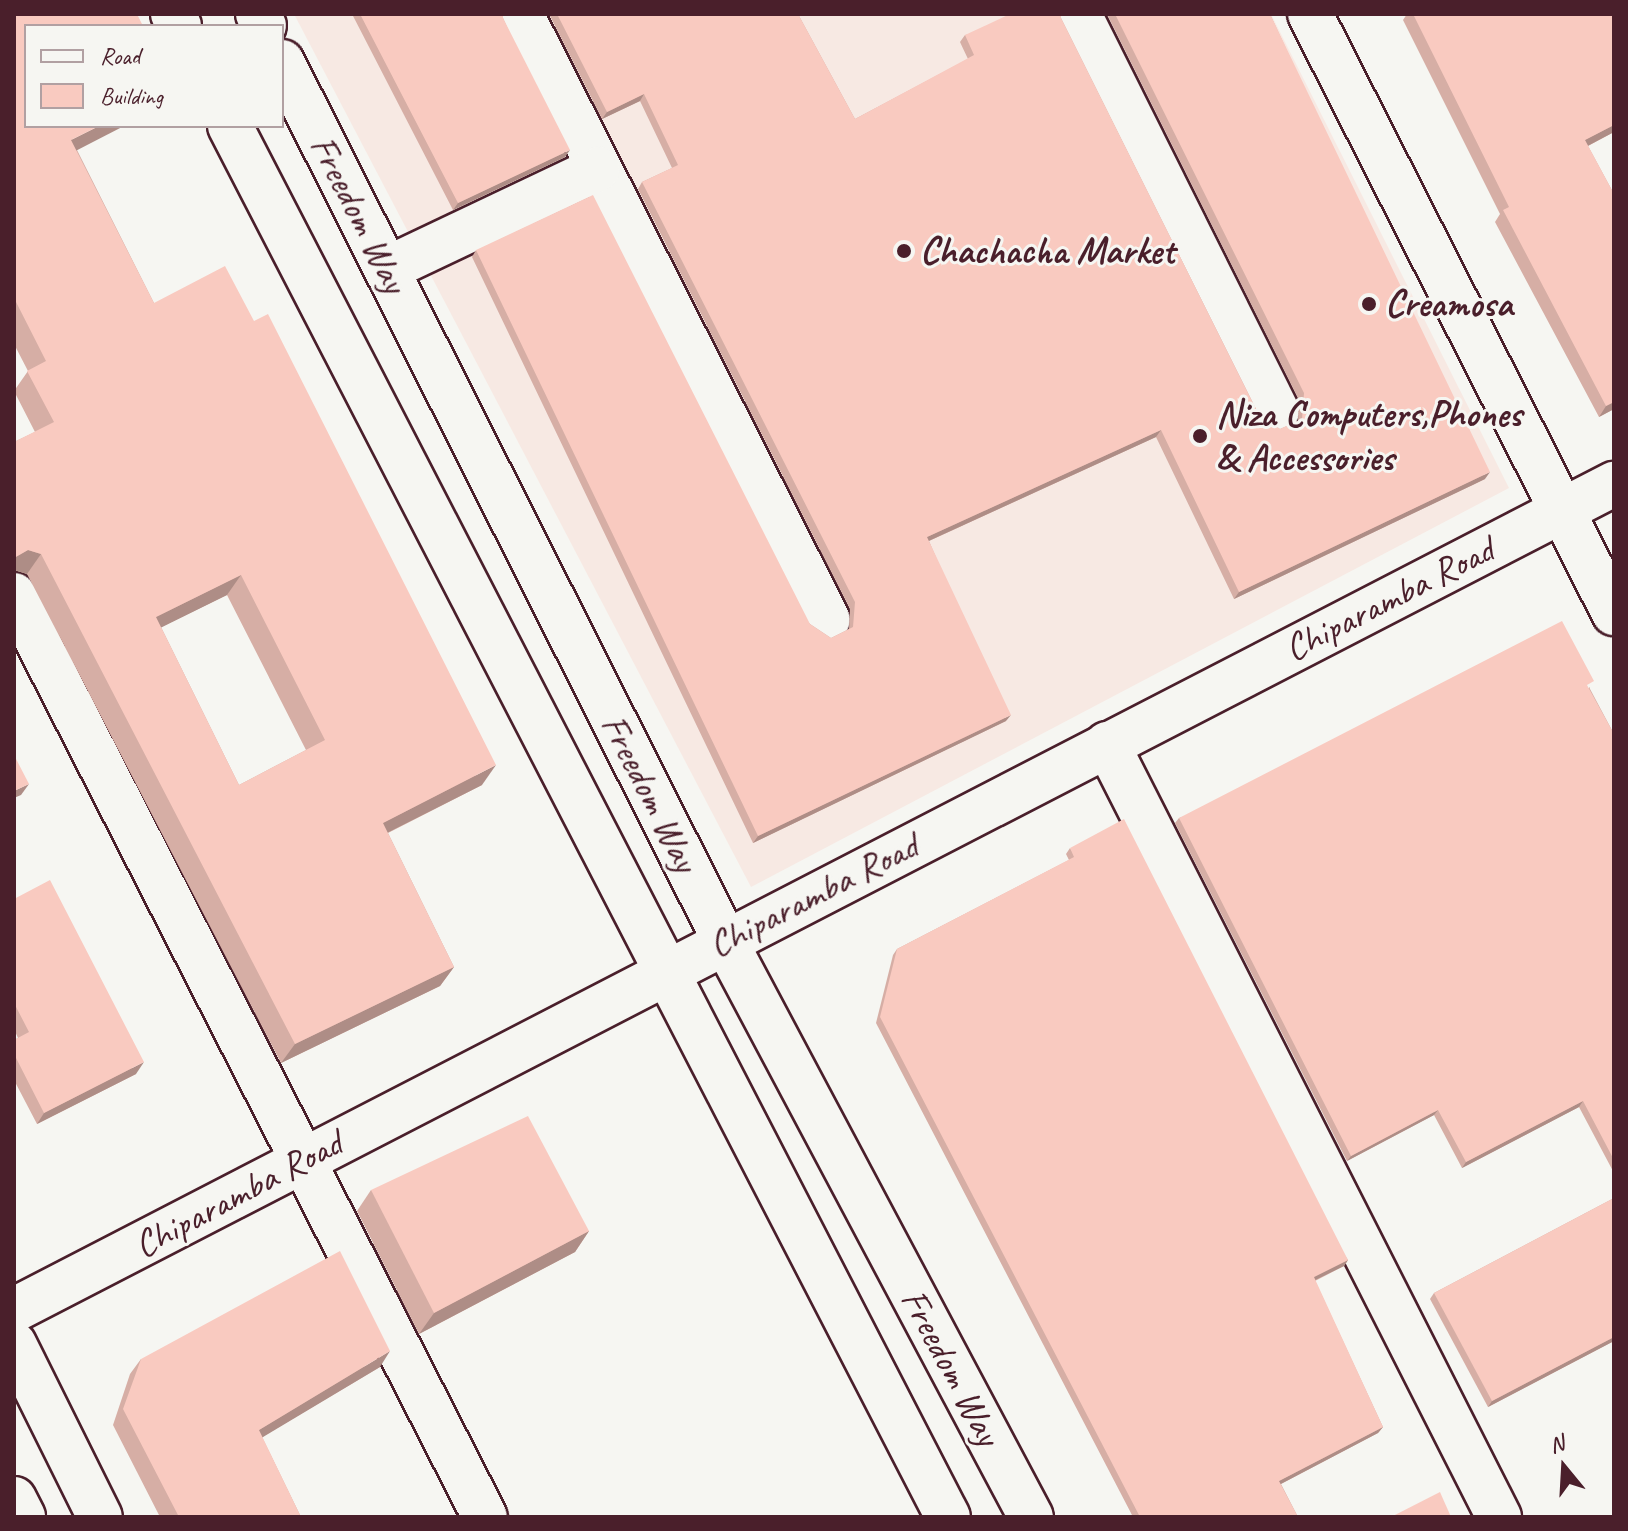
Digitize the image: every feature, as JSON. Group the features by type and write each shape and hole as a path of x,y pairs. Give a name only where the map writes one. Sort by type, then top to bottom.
{"main road":[{"path":"521,14 828,620"},
{"path":"1079,14 1277,411"},
{"path":"1310,14 1614,613"},
{"name":"Freedom Way","path":"284,66 725,941 1031,1517"},
{"name":"Freedom Way","path":"231,128 663,972 948,1517"},
{"path":"387,269 598,169"},
{"name":"Chiparamba Road","path":"14,1310 663,972 1614,484"},
{"path":"14,595 300,1161 485,1517"},
{"path":"1107,744 1499,1517"},
{"path":"14,1344 100,1517"},
{"path":"14,1499 23,1517"}],"shaded area":[{"name":"Chachacha Market","path":"294,14 1271,14 1509,488 751,887"}],"building":[{"path":"14,14 137,14 142,24 24,24 24,128 95,128 71,140 154,303 225,266 254,321 268,314 496,765 383,823 454,967 295,1044 41,554 28,550 14,558 14,442 54,422 27,371 46,361 14,298","holes":["241,575 325,740 239,785 156,617"]},
{"path":"360,14 503,14 570,150 458,203"},
{"name":"Chachacha Market","path":"557,14 798,14 855,119 974,55 965,35 1010,14 1061,14 1259,415 1280,429 1302,419 1304,393 1115,14 1270,14 1490,472 1239,592 1161,430 927,537 1011,715 758,836 476,250 593,195 810,624 831,638 853,627 855,602 642,182 678,165 644,94 607,112"},
{"path":"1413,14 1614,14 1614,125 1585,140 1614,194 1614,402 1606,406 1503,210 1509,207"},
{"path":"1562,621 1594,681 1587,685 1614,734 1614,1160 1583,1101 1466,1162 1438,1110 1351,1156 1179,818"},
{"path":"14,755 29,784 14,791"},
{"path":"1124,819 1348,1260 1314,1277 1383,1427 1279,1481 1298,1517 1140,1517 880,1017 897,949 1074,857 1070,848"},
{"path":"50,880 144,1062 44,1113 14,1054 14,1040 29,1032 14,1003 14,899"},
{"path":"528,1116 589,1231 434,1313 371,1190"},
{"path":"1614,1198 1614,1337 1492,1401 1434,1293"},
{"path":"340,1251 390,1351 259,1430 301,1517 179,1517 123,1409 141,1359"},
{"path":"1440,1492 1451,1517 1391,1517"}],"place":[{"name":"Chachacha Market","path":"904,251"},
{"name":"Creamosa","path":"1369,304"},
{"name":"Niza Computers,Phones & Accessories","path":"1200,436"}]}
